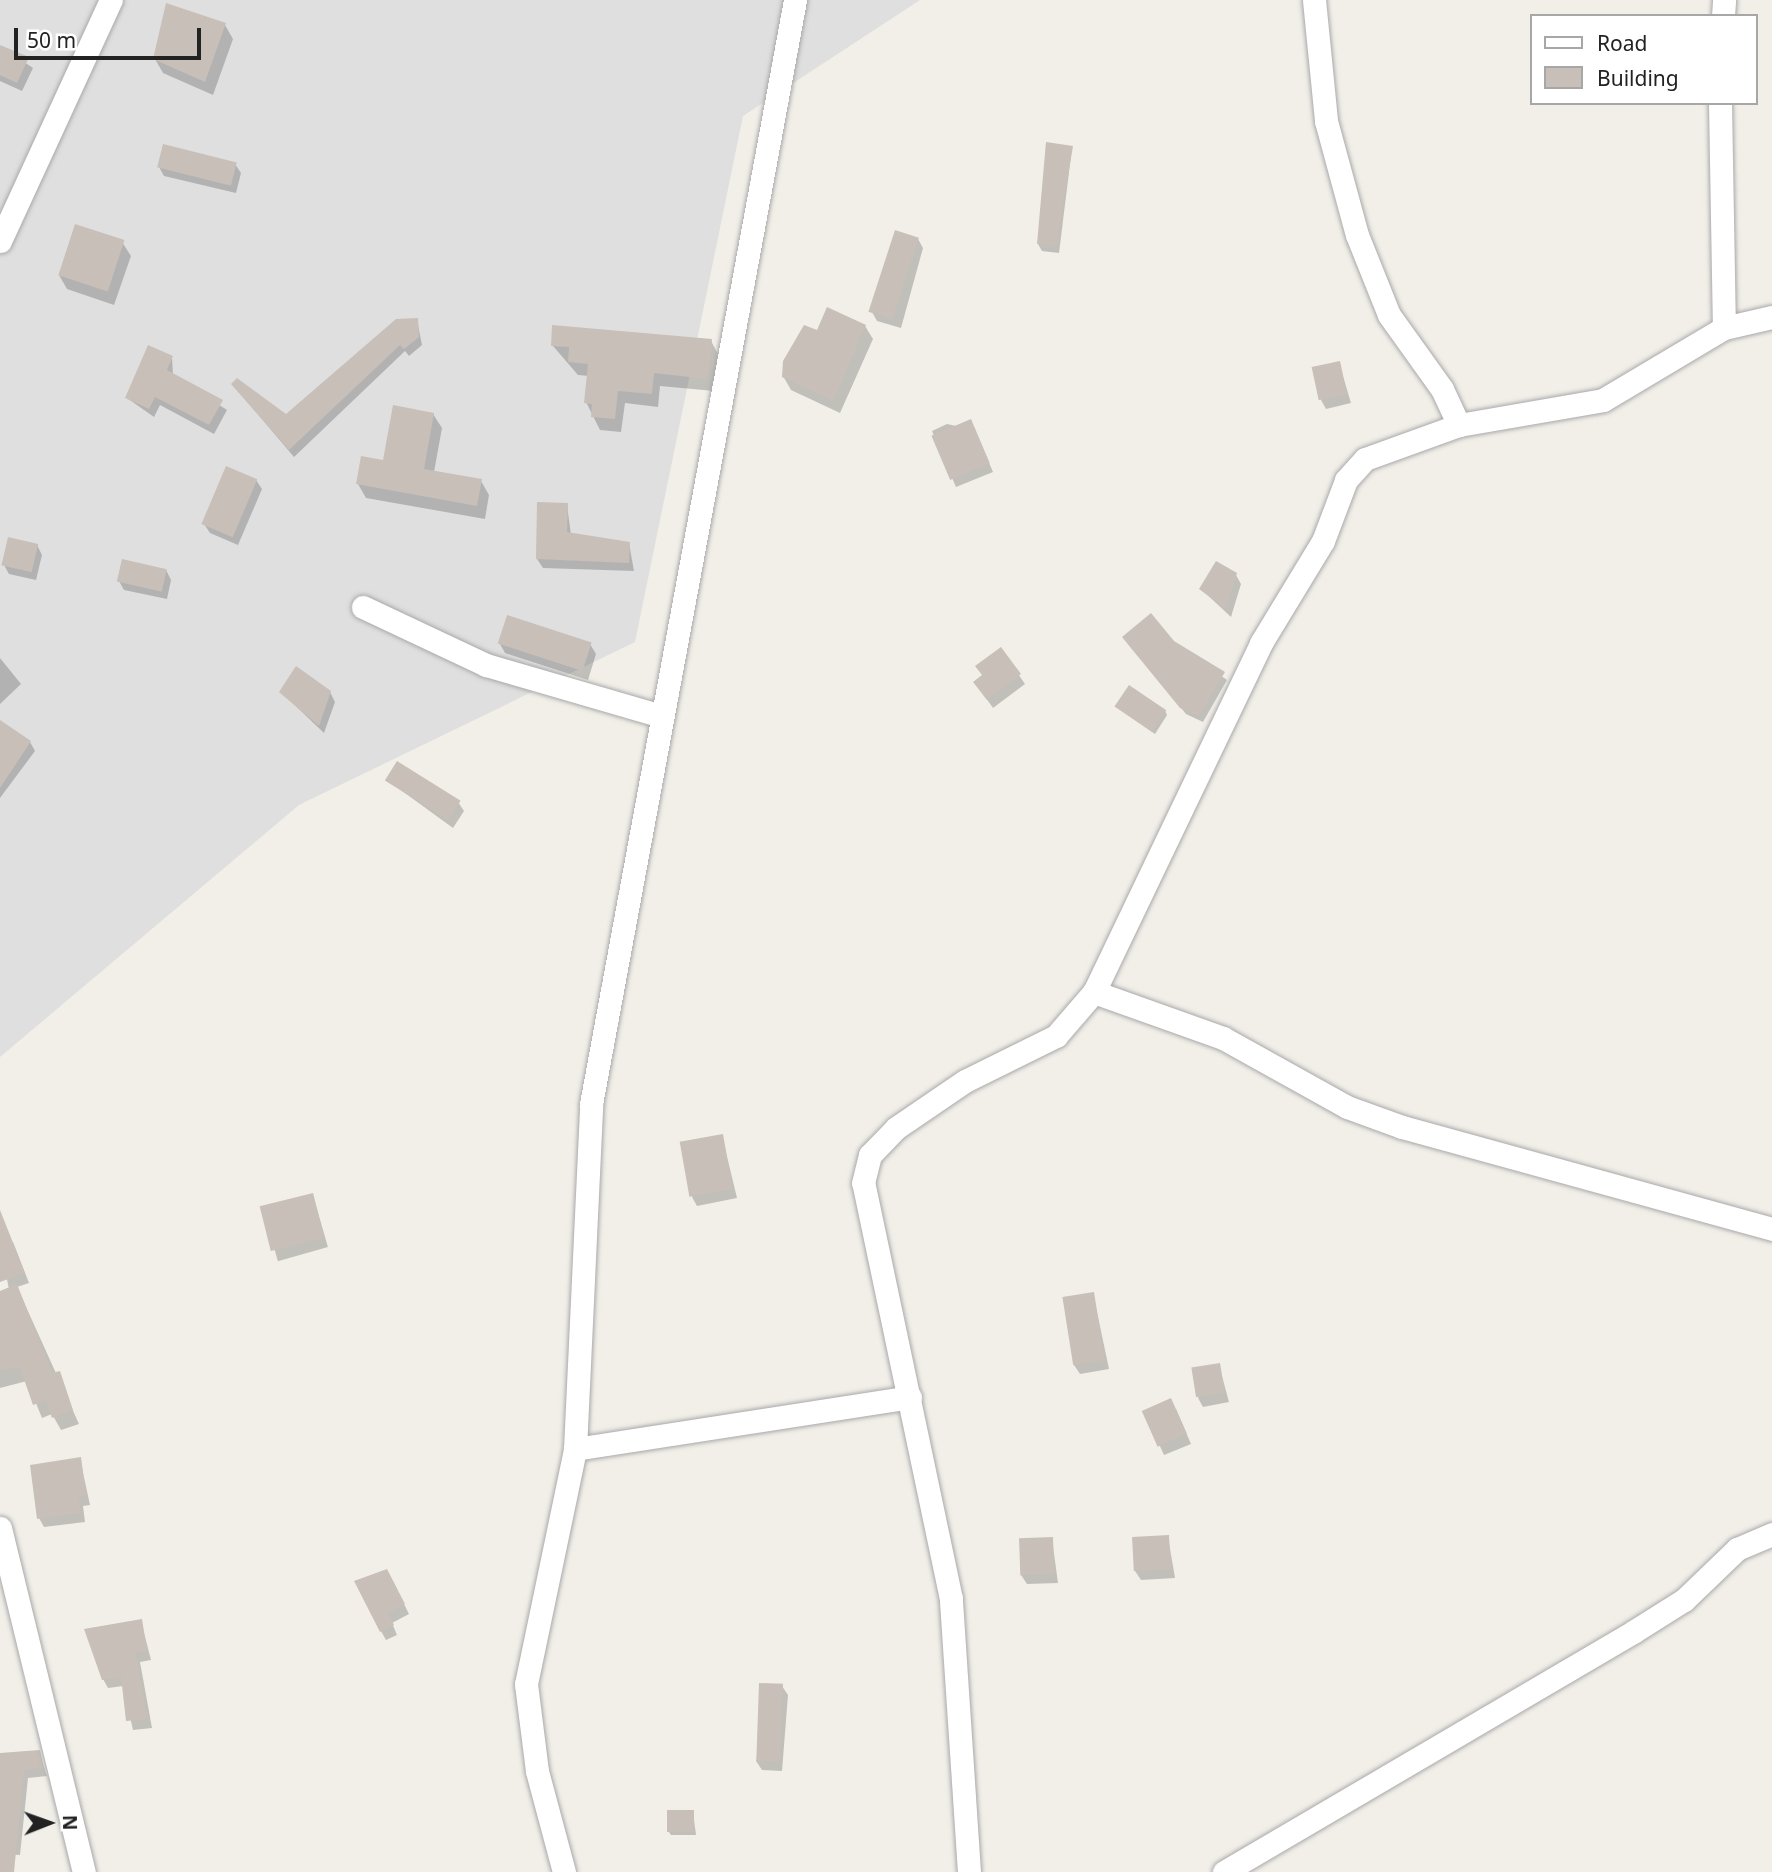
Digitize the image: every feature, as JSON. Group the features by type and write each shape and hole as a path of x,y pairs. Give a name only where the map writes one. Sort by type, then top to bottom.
{"street":[{"path":"1,238 111,0"},
{"path":"564,1872 537,1771 526,1684 576,1449 591,1104 795,0"},
{"path":"1314,0 1326,121 1357,235 1389,315 1442,389 1459,425"},
{"path":"1720,105 1724,327"},
{"path":"970,1872 960,1666 910,1396 863,1182 870,1156 896,1128 965,1081 1056,1036 1094,992 1261,643 1324,541 1346,480 1365,459 1459,425 1603,400 1724,327 1772,317"},
{"path":"363,607 486,665 661,716"},
{"path":"1094,992 1223,1038 1347,1107 1391,1124 1772,1229"},
{"path":"576,1449 910,1396"},
{"path":"0,1528 84,1872"},
{"path":"1224,1872 1633,1632 1684,1600 1737,1549 1772,1534"}],"shaded area":[{"path":"0,0 920,0 743,116 635,642 299,805 0,1057"}],"building":[{"path":"166,3 226,23 205,82 153,59"},
{"path":"0,45 29,57 17,83 0,75"},
{"path":"1046,142 1073,146 1056,247 1037,244"},
{"path":"163,144 237,162 231,186 157,167"},
{"path":"75,224 124,240 108,291 58,275"},
{"path":"895,230 919,238 892,320 868,312"},
{"path":"827,307 866,325 833,401 782,377 783,361 804,325 817,330"},
{"path":"418,318 419,337 404,349 400,345 289,450 231,384 237,378 286,414 396,319"},
{"path":"552,325 712,339 708,379 654,373 652,394 618,391 615,419 591,417 592,404 584,403 588,364 568,362 569,347 551,346"},
{"path":"148,345 173,356 167,370 223,400 209,425 155,397 149,409 125,398"},
{"path":"1340,361 1347,394 1319,400 1312,367"},
{"path":"393,405 434,413 424,469 482,479 477,506 356,484 361,456 383,460"},
{"path":"971,419 990,463 950,480 931,436"},
{"path":"226,466 257,479 233,537 201,524"},
{"path":"537,502 568,503 567,532 630,542 629,563 536,559"},
{"path":"8,537 38,544 32,572 1,565"},
{"path":"122,559 167,569 162,592 117,581"},
{"path":"1216,561 1237,573 1226,609 1199,589"},
{"path":"1151,613 1174,641 1225,672 1199,716 1180,708 1122,637"},
{"path":"507,615 592,643 582,671 498,644"},
{"path":"1001,647 1021,674 987,700 973,682 982,675 975,666"},
{"path":"296,666 331,691 319,726 279,692"},
{"path":"1129,685 1166,710 1152,732 1114,707"},
{"path":"0,720 31,741 0,788"},
{"path":"397,761 461,801 448,820 385,781"},
{"path":"723,1134 733,1189 689,1197 680,1142"},
{"path":"313,1193 324,1238 271,1251 260,1206"},
{"path":"0,1210 25,1273 0,1282"},
{"path":"17,1284 52,1373 60,1371 73,1410 52,1418 46,1400 33,1405 20,1368 0,1370 0,1291"},
{"path":"1094,1292 1105,1360 1073,1365 1062,1297"},
{"path":"1220,1363 1225,1393 1196,1397 1191,1368"},
{"path":"1171,1398 1187,1434 1158,1447 1142,1411"},
{"path":"81,1457 86,1496 79,1497 81,1513 37,1519 30,1465"},
{"path":"1169,1535 1171,1569 1134,1571 1132,1537"},
{"path":"1053,1537 1054,1574 1020,1575 1019,1538"},
{"path":"387,1569 405,1604 388,1613 394,1625 380,1632 354,1581"},
{"path":"142,1619 147,1651 136,1653 148,1719 126,1721 121,1677 102,1680 84,1629"},
{"path":"759,1683 783,1684 780,1762 756,1761"},
{"path":"40,1750 44,1768 24,1770 14,1872 0,1872 0,1753"},
{"path":"667,1810 694,1810 694,1832 667,1832"}]}
